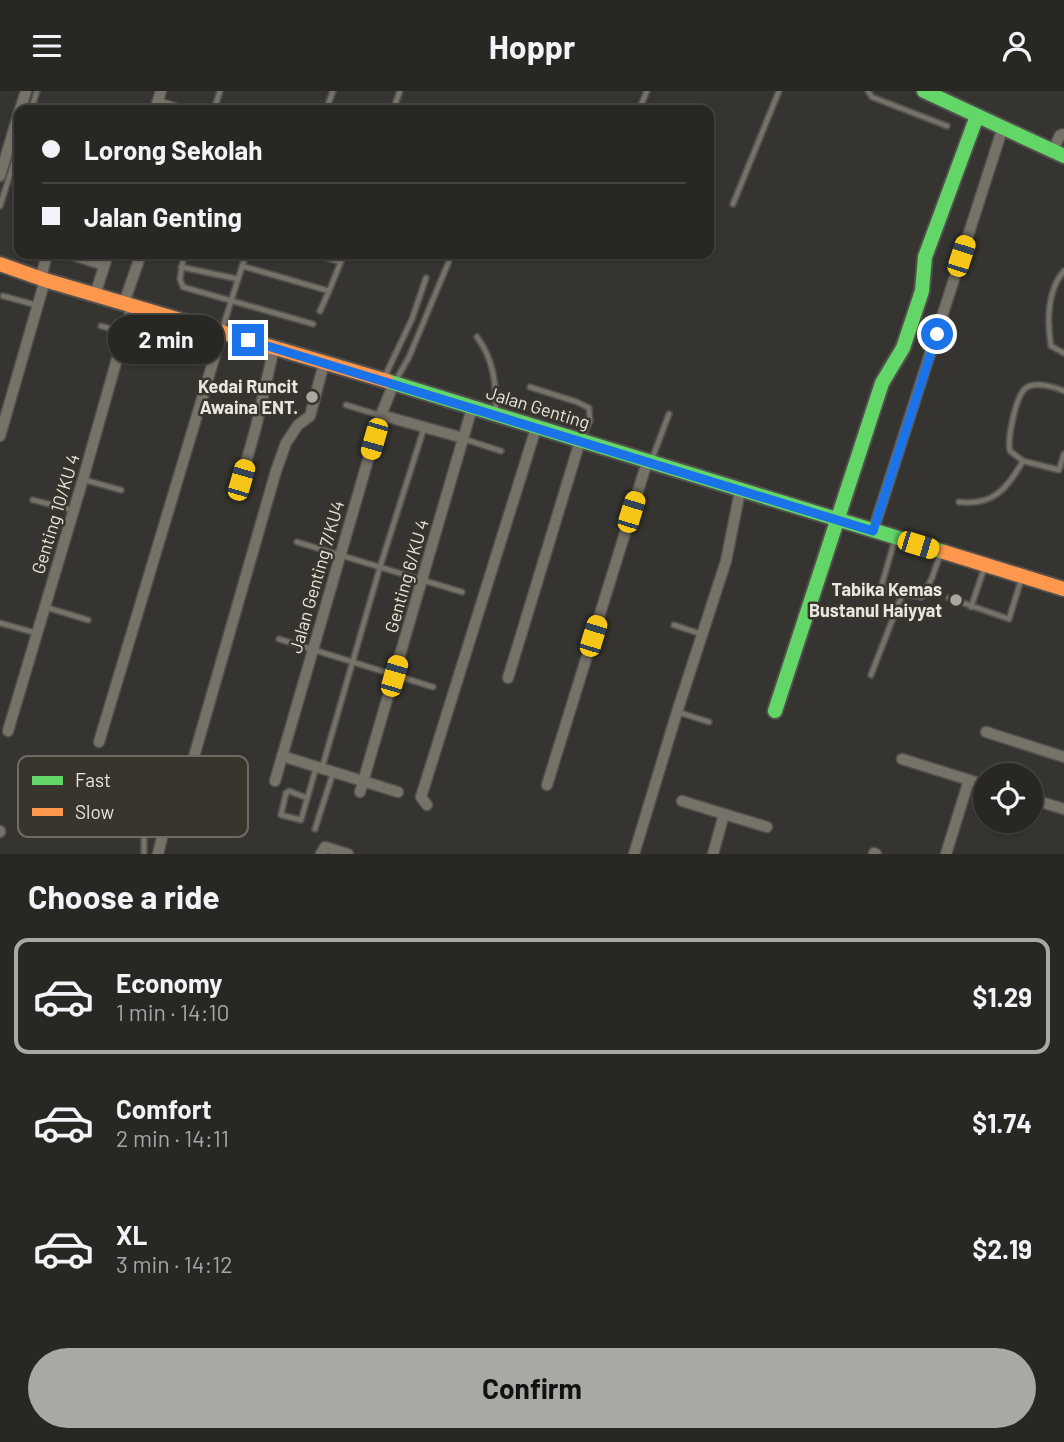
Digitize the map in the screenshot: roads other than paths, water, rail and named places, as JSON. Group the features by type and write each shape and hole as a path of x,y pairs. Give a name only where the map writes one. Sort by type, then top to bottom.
{"street":[{"path":"12,91 25,93"},
{"path":"924,91 1058,153 1060,135 1064,134"},
{"path":"775,711 882,383 903,348 922,292 925,257 977,116"},
{"path":"873,531 1003,127"},
{"path":"0,176 14,130"},
{"path":"0,436 37,306 46,259"},
{"path":"85,259 104,265"},
{"path":"95,295 106,259"},
{"name":"Genting 10/KU 4","path":"8,731 124,334 128,304 140,259"},
{"name":"Jalan Genting","path":"0,264 1064,589"},
{"path":"99,742 222,332"},
{"path":"241,480 274,348"},
{"path":"194,756 276,471 286,443 298,425 310,416 324,363"},
{"name":"Jalan Genting 7/KU4","path":"275,781 382,415 389,382"},
{"name":"Genting 6/KU 4","path":"362,787 472,408"},
{"path":"382,415 463,438"},
{"path":"427,805 421,797 536,428"},
{"path":"508,678 580,442"},
{"path":"548,785 648,463"},
{"path":"634,854 726,561 740,491"},
{"path":"986,732 1064,757"},
{"path":"282,757 333,772 362,787 398,792"},
{"path":"902,759 973,781"},
{"path":"946,854 969,780"},
{"path":"682,801 766,827"},
{"path":"1043,803 1064,809"},
{"path":"713,854 724,814"},
{"path":"321,854 325,847 348,854"}],"lane":[{"path":"641,105 647,91"},
{"path":"733,204 779,91"},
{"path":"868,91 872,97 947,126"},
{"path":"0,206 14,162"},
{"path":"183,259 180,279 183,287 313,324"},
{"path":"222,332 244,259"},
{"path":"329,259 341,263"},
{"path":"320,311 342,259"},
{"path":"389,382 409,357 450,259"},
{"path":"242,266 329,291"},
{"path":"181,267 238,279"},
{"path":"1064,271 1054,287 1049,321 1051,346 1064,353"},
{"path":"389,382 388,365 412,319 426,278"},
{"path":"3,296 37,306"},
{"path":"100,326 162,343"},
{"path":"477,337 493,366 496,416"},
{"path":"1064,391 1034,385 1026,388 1021,395 1008,443 1010,451 1023,461 1059,470 1064,454"},
{"path":"530,387 589,408 590,421 580,442"},
{"path":"346,405 382,415"},
{"path":"648,463 669,414"},
{"path":"307,798 289,791 286,793 281,815 301,820 425,427"},
{"path":"463,438 501,451"},
{"path":"959,502 993,498 1002,491 1023,461"},
{"path":"83,479 121,490"},
{"path":"33,500 72,510"},
{"path":"895,538 882,584 883,589 902,595 922,597 941,552"},
{"path":"297,542 461,592"},
{"path":"971,607 986,565"},
{"path":"949,597 1009,619 1022,576"},
{"path":"871,675 902,595"},
{"path":"44,607 88,620"},
{"path":"0,623 37,633"},
{"path":"674,625 702,634"},
{"path":"279,639 433,687"},
{"path":"677,712 709,722"},
{"path":"316,829 333,772"}],"place":[{"name":"Kedai Runcit Awaina ENT.","path":"312,397"},
{"name":"Tabika Kemas Bustanul Haiyyat","path":"956,600"}]}
